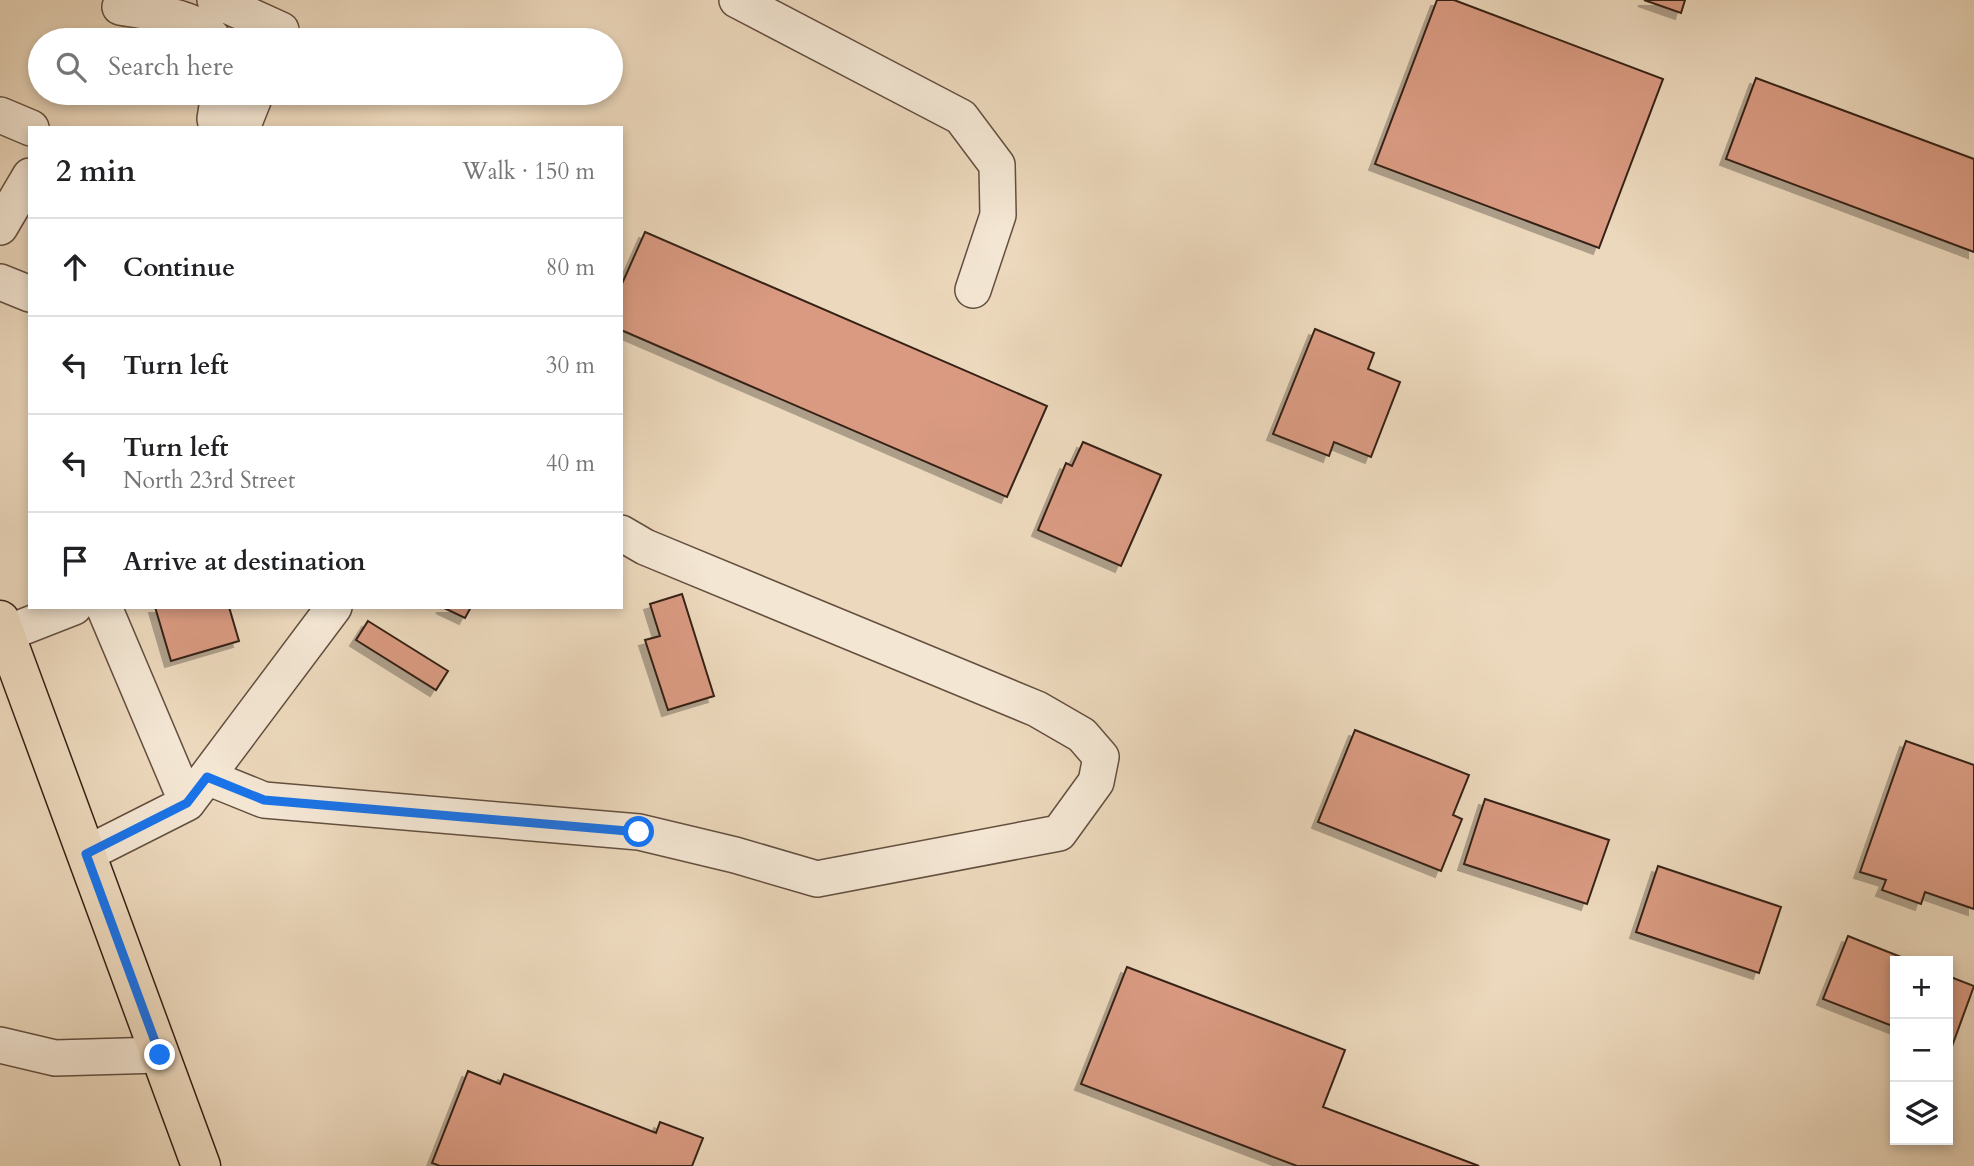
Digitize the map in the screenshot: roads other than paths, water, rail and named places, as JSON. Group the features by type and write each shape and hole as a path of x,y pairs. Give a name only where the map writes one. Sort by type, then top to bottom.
{"main road":[{"path":"3,627 201,1166"}],"lane":[{"path":"215,0 277,28"},
{"path":"737,0 961,117 997,165 998,215 973,290"},
{"path":"120,7 190,22 201,28"},
{"path":"217,105 217,126"},
{"path":"243,126 251,105"},
{"path":"0,115 28,127"},
{"path":"0,227 28,179"},
{"path":"0,282 28,293"},
{"path":"197,790 264,800 639,832 735,855 817,879 1059,833 1096,782 1101,757 1082,735 1037,709 645,547 623,534"},
{"path":"3,627 67,609"},
{"path":"105,609 197,790"},
{"path":"86,854 197,790 333,609"},
{"path":"0,1045 55,1058 160,1055"}]}
